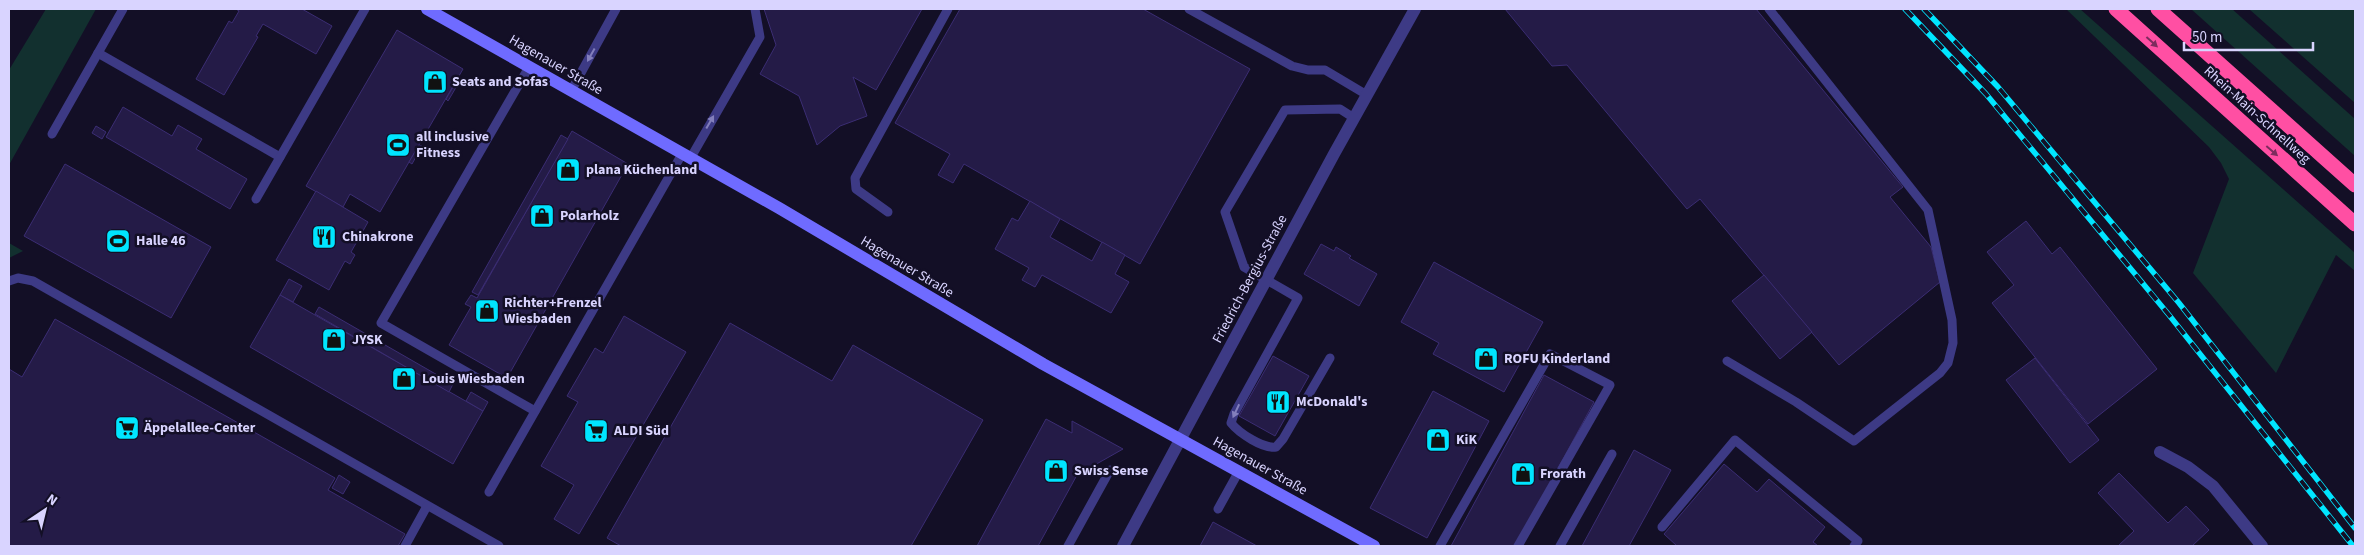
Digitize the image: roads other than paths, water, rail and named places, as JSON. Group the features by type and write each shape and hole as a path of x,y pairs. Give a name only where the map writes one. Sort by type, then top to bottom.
{"highway":[{"name":"Rhein-Main-Schnellweg","path":"2116,9 2355,224"},
{"name":"Rhein-Main-Schnellweg","path":"2158,9 2355,185"}],"street":[{"name":"Hagenauer Straße","path":"428,9 779,208 1043,364 1374,546"},
{"path":"1403,9 1405,26"},
{"name":"Friedrich-Bergius-Straße","path":"1122,546 1415,9"},
{"path":"2160,452 2188,467 2213,486 2262,546"}],"lane":[{"path":"52,134 123,9"},
{"path":"256,199 365,9"},
{"path":"571,91 616,9"},
{"path":"489,492 686,156 731,87 760,37 755,9"},
{"path":"888,212 856,189 855,178 948,9"},
{"path":"1189,9 1292,66 1308,70 1325,70 1367,94"},
{"path":"1727,361 1796,402 1854,440 1940,373 1948,363 1953,343 1952,320 1928,210 1769,9"},
{"path":"98,53 280,157"},
{"path":"529,67 381,323 535,411"},
{"path":"1330,358 1283,439 1276,447 1269,448 1236,429 1231,423 1234,414 1298,298 1244,267 1225,212 1285,110 1340,110 1354,118"},
{"path":"9,281 18,278 33,281 499,546"},
{"path":"1440,546 1550,354 1610,385 1518,546"},
{"path":"1662,527 1735,440 1858,542 1854,546"},
{"path":"1560,546 1612,454"},
{"path":"1068,546 1110,470"},
{"path":"1218,509 1239,471"},
{"path":"405,546 428,506"}],"railway":[{"path":"1905,9 1986,94 2169,315 2353,546"},
{"path":"1924,9 1998,87 2179,303 2355,528"}],"place":[{"name":"Seats and Sofas","path":"435,82"},
{"name":"all inclusive Fitness","path":"398,145"},
{"name":"plana Küchenland","path":"568,170"},
{"name":"Polarholz","path":"542,216"},
{"name":"Chinakrone","path":"324,237"},
{"name":"Halle 46","path":"118,241"},
{"name":"Richter+Frenzel Wiesbaden","path":"487,311"},
{"name":"JYSK","path":"334,340"},
{"name":"ROFU Kinderland","path":"1486,359"},
{"name":"Louis Wiesbaden","path":"404,379"},
{"name":"McDonald's","path":"1278,402"},
{"name":"Äppelallee-Center","path":"127,428"},
{"name":"ALDI Süd","path":"596,431"},
{"name":"KiK","path":"1438,440"},
{"name":"Swiss Sense","path":"1056,471"},
{"name":"Frorath","path":"1523,474"}]}
